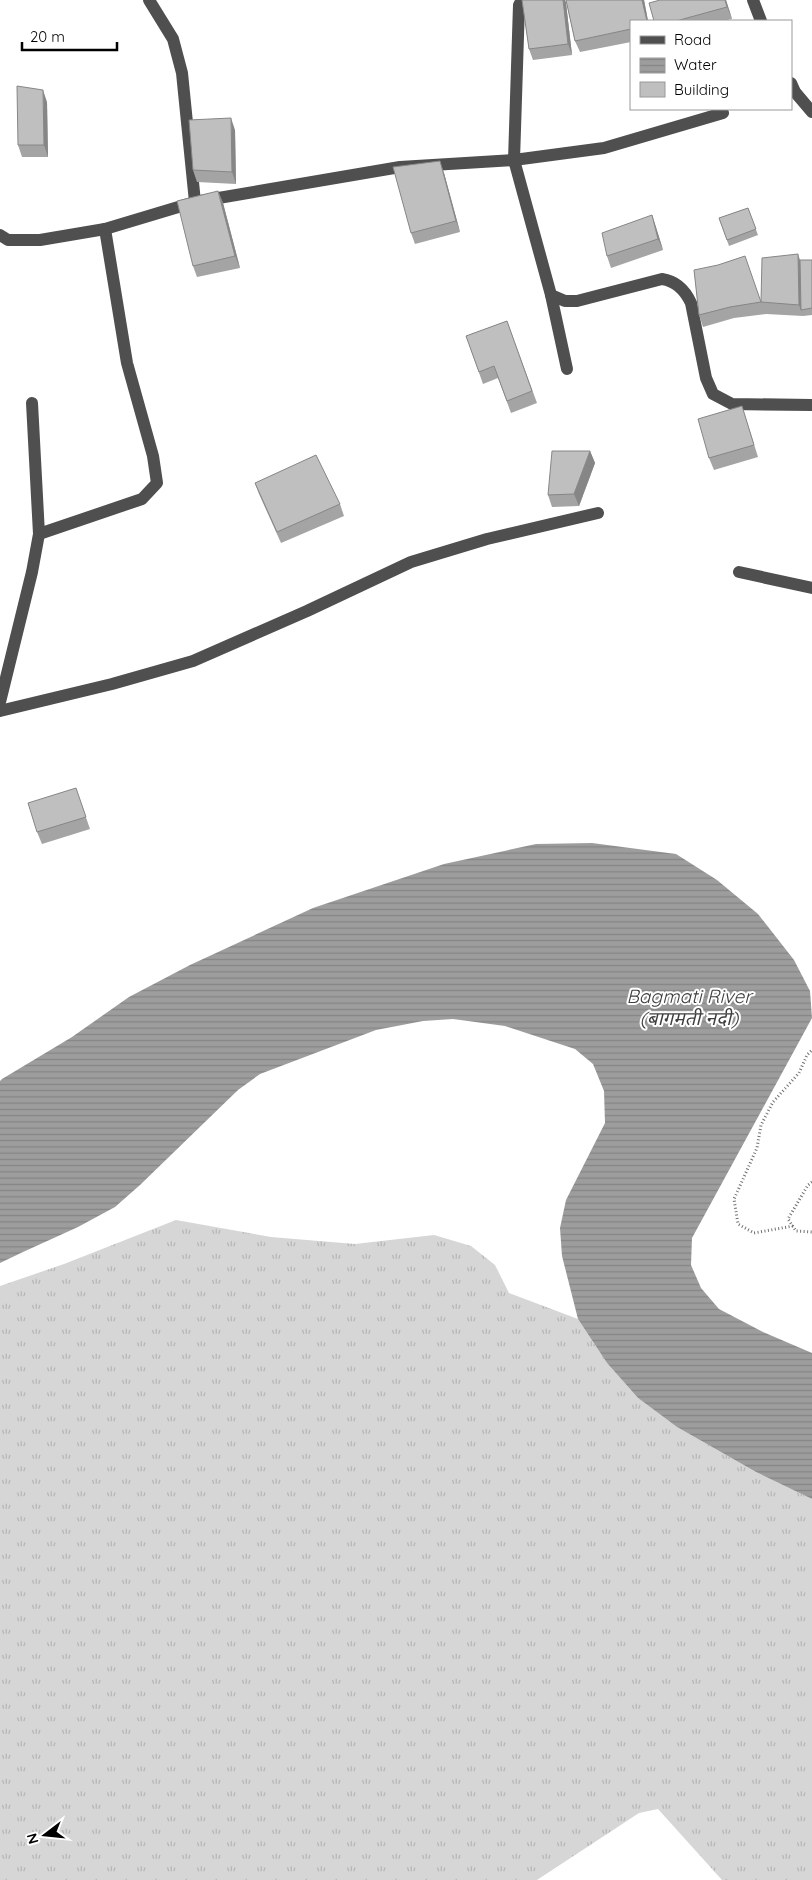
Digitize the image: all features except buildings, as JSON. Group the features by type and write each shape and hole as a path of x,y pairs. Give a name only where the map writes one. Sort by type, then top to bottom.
{"street":[{"path":"149,0 173,39 182,73 195,202"},
{"path":"522,0 519,5 514,160 552,295 567,369"},
{"path":"753,0 761,20"},
{"path":"792,85 795,92 812,112"},
{"path":"0,235 8,240 40,240 105,229 195,202 400,167 514,160 604,148 723,113"},
{"path":"39,534 142,499 157,483 153,456 127,363 105,229"},
{"path":"552,295 565,301 577,302 662,279 672,280 686,293 691,303 706,378 713,394 732,404 812,406"},
{"path":"0,702 32,572 39,534 32,403"},
{"path":"0,711 112,684 193,661 308,611 411,562 487,539 598,514"},
{"path":"739,572 812,588"}],"path":[{"path":"793,1226 754,1233 738,1224 734,1199 755,1154 761,1125 773,1102 799,1073 806,1055 812,1050"},
{"path":"812,1182 808,1185 788,1219 796,1231 812,1232"}],"green space":[{"path":"176,1220 271,1237 355,1244 434,1235 471,1246 495,1265 509,1293 578,1319 607,1363 638,1398 677,1427 756,1472 812,1499 812,1880 722,1880 658,1809 639,1813 537,1880 0,1880 0,1286 64,1264"}],"water":[{"name":"Bagmati River (बागमती नदी)","path":"592,843 676,854 717,880 758,914 794,960 810,991 812,1018 692,1238 691,1265 701,1288 719,1309 763,1332 812,1353 812,1499 756,1472 677,1427 638,1398 607,1363 578,1319 562,1256 560,1228 566,1200 605,1123 604,1091 593,1064 575,1049 505,1026 453,1019 423,1021 376,1030 260,1074 238,1090 115,1207 78,1227 0,1263 0,1081 2,1079 72,1037 129,997 190,965 313,908 444,864 536,844"}]}
